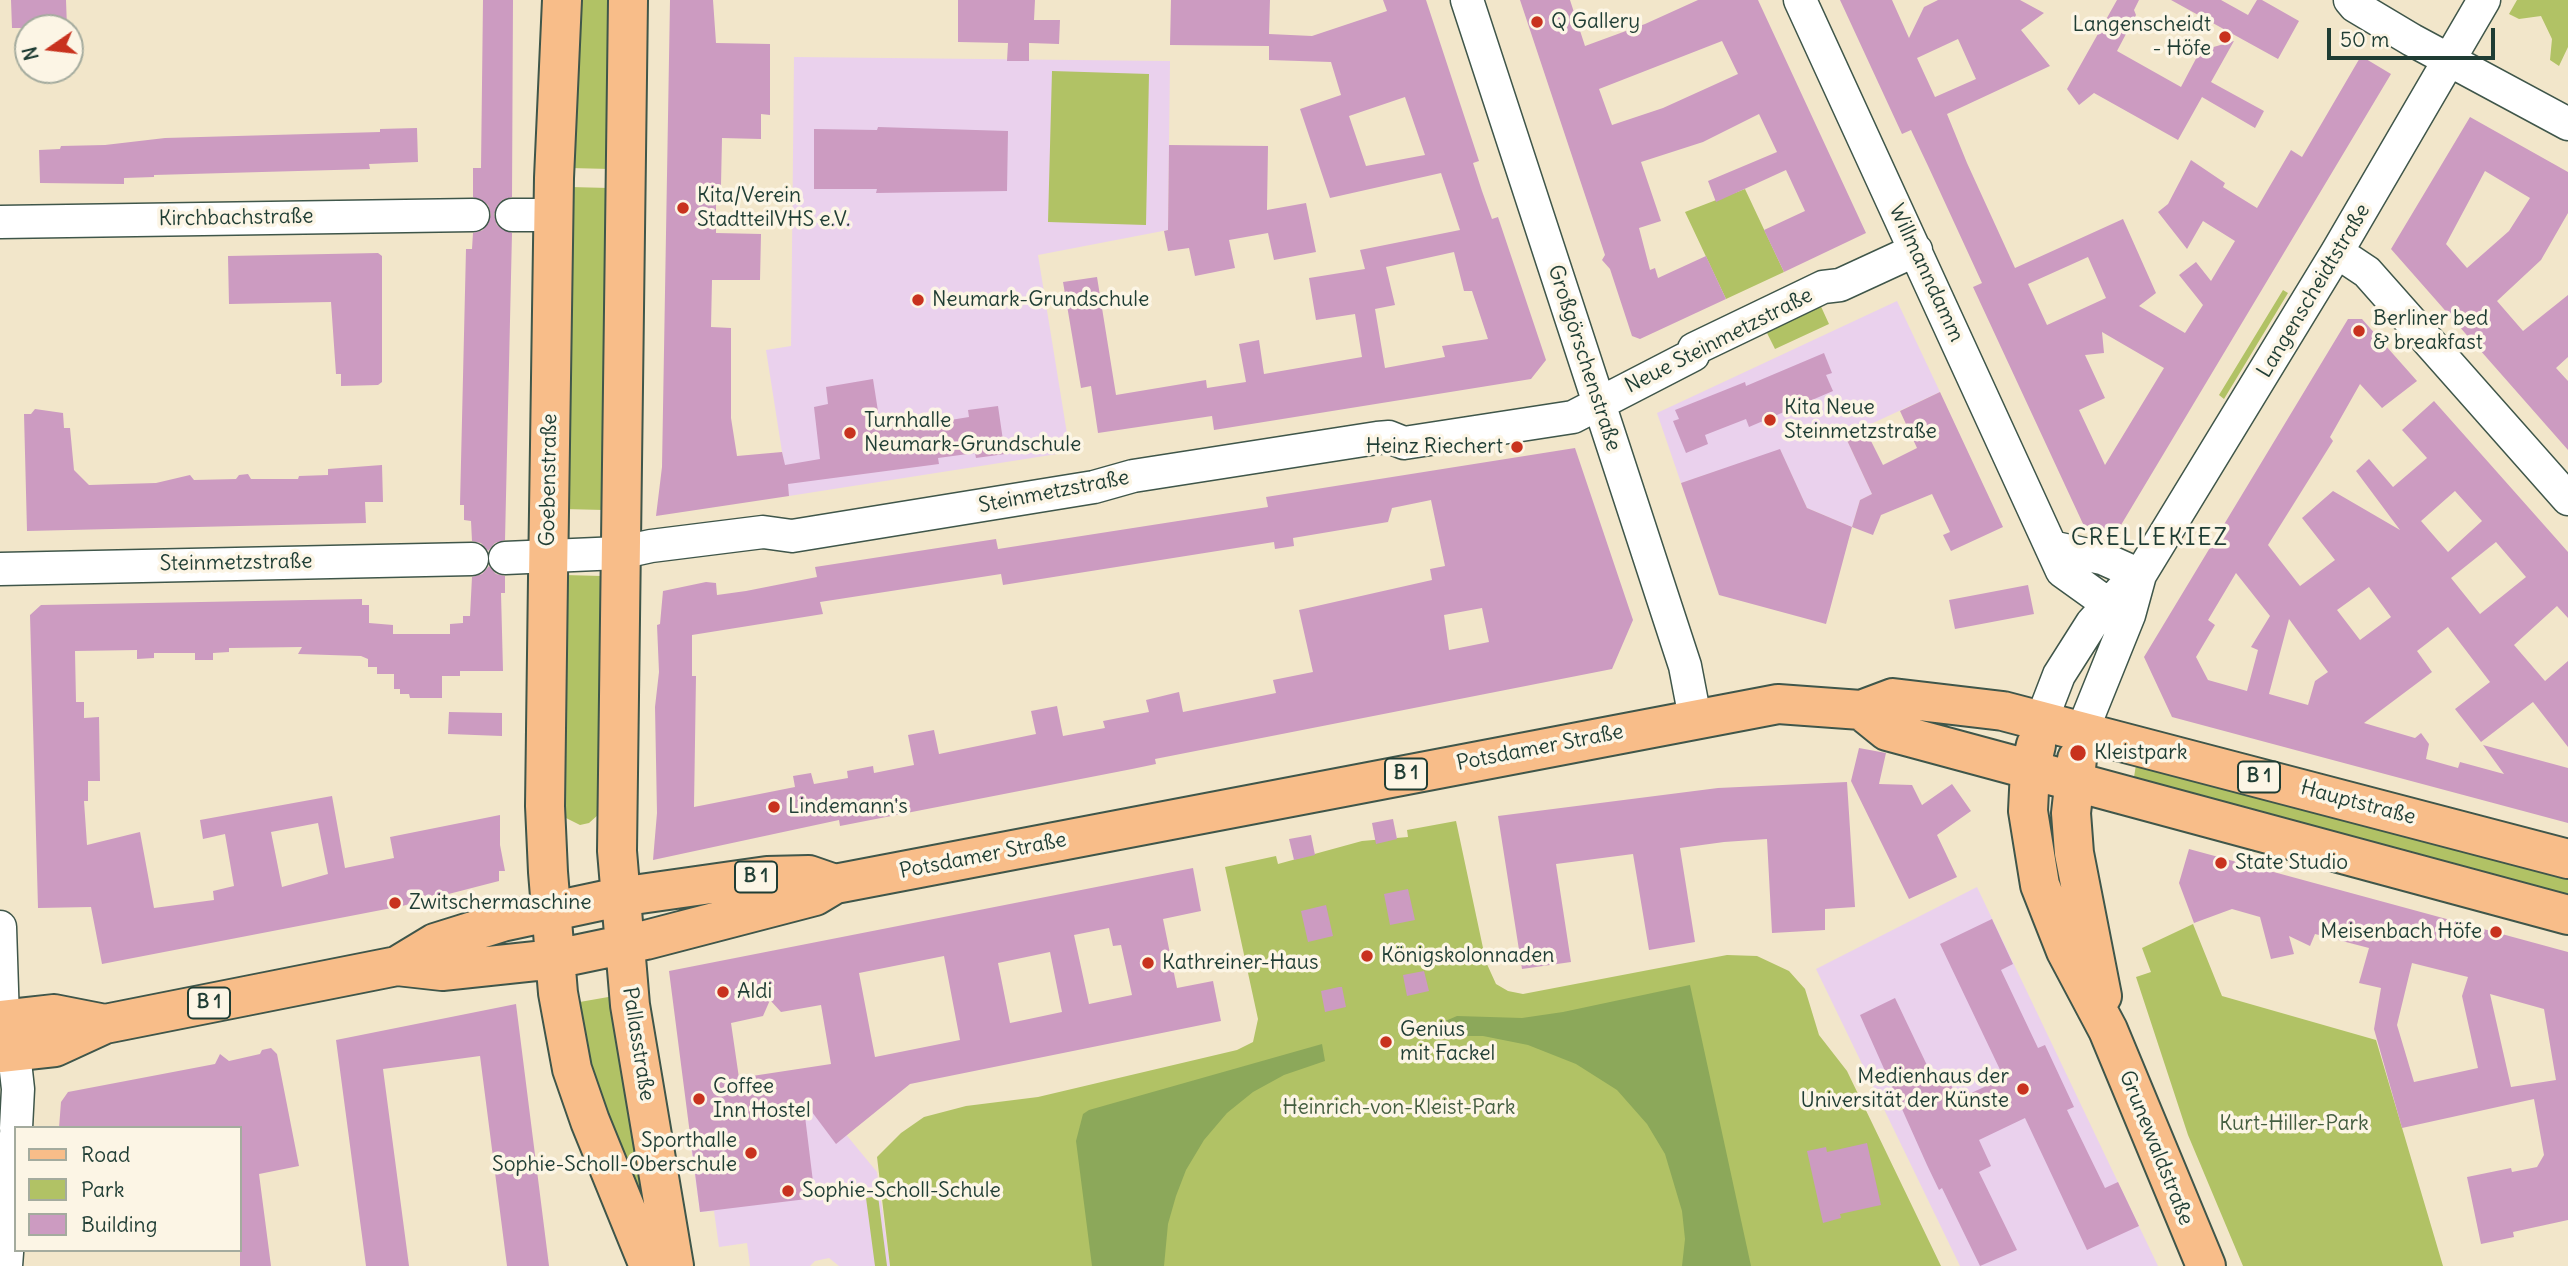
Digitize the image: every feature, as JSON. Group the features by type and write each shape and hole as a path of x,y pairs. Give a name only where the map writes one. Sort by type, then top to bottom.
{"main road":[{"name":"Goebenstraße","path":"555,959 545,806 554,215 562,0"},
{"path":"623,946 619,897 619,553 628,0"},
{"name":"Hauptstraße","path":"1861,710 1893,698 1995,709 2083,729 2568,859"},
{"name":"Potsdamer Straße","path":"4,1037 55,1047 105,1024 397,966 442,971 555,959 623,946 815,896 835,884 1695,718 1778,704 1861,710"},
{"path":"1861,710 1887,731 2568,915"},
{"name":"Grunewaldstraße","path":"2042,719 2030,770 2029,828 2040,885 2066,951 2108,1030 2206,1266"},
{"name":"Grunewaldstraße","path":"2083,729 2073,782 2074,853 2108,1030"},
{"name":"Potsdamer Straße","path":"397,966 435,943 619,897 767,876 809,875 835,884"},
{"name":"Pallasstraße","path":"623,946 674,1266"},
{"path":"555,959 565,1035 576,1082 649,1266"}],"street":[{"name":"Großgörschenstraße","path":"1467,0 1685,666 1695,718"},
{"name":"Willmanndamm","path":"1800,0 2062,570 2127,593"},
{"path":"2350,0 2355,6 2450,61 2568,124"},
{"name":"Langenscheidtstraße","path":"2042,719 2059,675 2092,623 2127,593 2337,253 2483,2"},
{"name":"Kirchbachstraße","path":"0,222 473,215"},
{"path":"512,215 554,215"},
{"name":"Neue Steinmetzstraße","path":"1599,403 1693,355 1694,349 1823,287 1840,285 1916,250"},
{"path":"2337,253 2367,272 2568,499"},
{"name":"Steinmetzstraße","path":"505,558 548,554 619,553 651,545 763,532 792,536 1094,487 1133,476 1377,438 1388,437 1404,443 1573,416 1599,403"},
{"path":"2051,547 2102,558 2127,593"},
{"name":"Steinmetzstraße","path":"0,569 472,559"},
{"name":"Langenscheidtstraße","path":"2083,729 2129,615 2127,593"},
{"path":"0,927 4,1037 19,1089 16,1126"},
{"path":"6,1266 14,1160"}],"shaded area":[{"name":"Neumark-Grundschule","path":"794,57 1170,61 1168,230 1038,255 1070,452 789,496 766,350 791,346"},
{"name":"Kita Neue Steinmetzstraße","path":"1897,301 1940,392 1845,436 1872,494 1860,500 1852,527 1807,508 1780,450 1681,483 1657,413"},
{"path":"1977,887 2158,1266 1960,1266 1816,969"},
{"name":"Sophie-Scholl-Schule","path":"815,1097 877,1172 890,1266 839,1266 829,1258 815,1261 810,1266 750,1266 747,1243 719,1247 714,1211 700,1212 691,1147 711,1145 708,1124"}],"green space":[{"path":"577,0 613,0 610,169 570,168"},
{"path":"2517,0 2568,0 2568,47 2559,66 2550,60 2552,39 2541,16 2519,19 2509,14"},
{"path":"1052,71 1149,74 1146,225 1048,222"},
{"path":"570,187 609,188 604,510 564,509"},
{"path":"1745,189 1784,272 1726,299 1685,212"},
{"path":"2283,290 2288,293 2224,399 2219,395"},
{"path":"1818,300 1829,324 1775,349 1763,325"},
{"path":"565,575 602,576 599,814 589,823 580,825 564,817"},
{"path":"2137,759 2568,874 2568,901 2133,783"},
{"name":"Heinrich-von-Kleist-Park","path":"1456,821 1486,962 1496,984 1508,991 1523,994 1727,955 1757,956 1789,971 1805,989 1819,1035 1847,1071 1941,1266 890,1266 877,1157 901,1133 924,1117 966,1106 1038,1097 1237,1050 1253,1042 1258,1019 1225,867 1276,856 1278,864 1362,841 1408,837 1407,830"},
{"name":"Kurt-Hiller-Park","path":"2193,924 2222,996 2376,1040 2443,1266 2243,1266 2188,1135 2136,977 2151,972 2142,948"},
{"path":"1690,985 1751,1266 1682,1266 1685,1239 1682,1211 1665,1154 1647,1124 1617,1090 1576,1064 1528,1045 1483,1036 1446,1036 1443,1022 1457,1016 1522,1018 1563,1012"},
{"path":"614,996 657,1234 594,1084 574,1003"},
{"path":"1322,1044 1325,1061 1284,1075 1253,1092 1227,1113 1204,1140 1186,1170 1176,1196 1168,1224 1164,1266 1092,1266 1076,1141 1083,1114 1089,1110"},
{"path":"878,1196 887,1266 875,1266 866,1198"}],"building":[{"path":"11,0 66,0 66,14 14,14 12,28"},
{"path":"483,0 513,0 512,197 502,200 494,214 497,225 512,233 505,540 495,543 488,551 481,543 472,541 471,521 464,520 464,505 460,505 466,249 472,249 473,233 483,230 491,215 488,205 473,197 473,168 481,168"},
{"path":"670,0 713,0 716,43 770,44 770,115 761,114 761,139 722,138 721,185 716,201 716,233 761,234 760,280 712,280 711,327 731,328 731,418 737,456 782,452 785,465 820,459 814,407 828,404 826,387 873,379 880,424 931,416 932,423 969,417 968,410 998,406 1005,454 976,458 975,453 938,458 939,464 788,484 789,496 656,516 662,467"},
{"path":"958,0 1035,0 1034,20 1060,20 1059,44 1029,43 1029,61 1007,61 1008,43 958,42"},
{"path":"1171,0 1270,0 1269,34 1312,36 1387,11 1383,0 1426,0 1479,161 1473,163 1482,191 1492,219 1498,217 1546,360 1531,379 1214,430 1212,416 1098,433 1091,386 1081,388 1063,282 1097,277 1116,395 1206,380 1207,388 1246,382 1239,344 1259,340 1264,374 1362,357 1355,314 1316,320 1309,278 1365,269 1360,250 1460,230 1441,173 1330,198 1300,109 1341,95 1331,62 1269,60 1269,46 1170,45","holes":["1405,97 1425,155 1366,166 1349,116","1454,252 1464,291 1472,291 1488,339 1442,346 1445,357 1385,368 1375,309 1395,305 1386,267"]},
{"path":"1520,0 1570,0 1585,46 1645,24 1698,0 1758,0 1866,233 1784,272 1764,230 1805,211 1786,170 1716,202 1708,181 1777,152 1759,114 1703,142 1641,162 1661,221 1639,228 1650,270 1655,268 1658,278 1706,256 1726,299 1640,339 1632,336 1610,269 1602,260 1605,255","holes":["1722,41 1738,74 1663,108 1612,125 1599,89"]},
{"path":"1840,0 1892,0 1909,38 1924,7 1938,0 2020,0 2044,13 2021,30 2050,66 1947,114 1967,163 2015,268 2123,219 2156,293 2139,306 2185,333 2203,305 2179,275 2196,262 2211,281 2235,241 2203,221 2187,249 2158,212 2168,204 2191,160 2225,183 2223,187 2257,208 2291,150 2302,157 2361,56 2391,74 2118,530 2084,526 1973,287 1982,283 1929,168 1911,130 1902,134","holes":["1958,39 1976,79 1935,97 1917,58","2088,257 2106,298 2047,325 2028,284","2102,332 2164,368 2105,465 2079,410 2105,398 2085,355 2104,353"]},
{"path":"2117,0 2139,0 2134,10 2136,15 2117,51 2181,87 2200,51 2234,41 2211,82 2264,111 2255,128 2202,97 2178,140 2094,93 2079,105 2067,89"},
{"path":"2171,0 2221,0 2248,15 2257,0 2262,0 2299,21 2278,59"},
{"path":"2470,117 2568,172 2568,213 2541,260 2497,301 2523,331 2568,295 2568,357 2556,368 2568,381 2568,450 2391,249","holes":["2485,171 2530,198 2509,231 2467,268 2446,244"]},
{"path":"878,127 1008,131 1007,191 876,193 877,189 814,189 814,129 877,130"},
{"path":"417,128 418,162 369,164 370,169 154,175 124,178 124,184 40,183 39,150 60,149 61,146 105,145 165,138 380,132 380,129"},
{"path":"1169,145 1268,146 1267,210 1306,203 1316,252 1274,260 1268,233 1229,240 1235,268 1195,276 1189,248 1168,251 1164,231 1168,230"},
{"path":"378,253 382,256 382,382 378,385 341,386 341,374 336,374 331,302 229,304 228,256"},
{"path":"2348,319 2362,319 2417,381 2382,408 2360,384 2330,437 2333,441 2268,545 2300,586 2335,560 2302,518 2333,491 2400,530 2356,471 2369,459 2393,487 2427,458 2402,430 2434,401 2568,552 2568,618 2557,606 2514,645 2545,681 2568,661 2568,747 2533,702 2481,742 2455,709 2490,682 2448,627 2417,651 2432,672 2364,723 2415,738 2421,733 2429,744 2426,759 2458,768 2460,762 2504,774 2483,745 2568,768 2568,823 2172,717 2144,657","holes":["2455,491 2482,521 2448,552 2421,521","2496,542 2526,577 2480,614 2451,578","2236,573 2270,616 2251,647 2258,650 2247,691 2208,680 2196,657 2215,625 2208,620","2369,587 2391,617 2360,640 2337,610","2289,619 2328,672 2315,681 2308,705 2269,694"]},
{"path":"1824,353 1832,373 1826,375 1833,391 1749,427 1746,419 1705,435 1708,444 1686,453 1673,421 1679,419 1675,410 1745,382 1746,386"},
{"path":"1940,392 2003,527 1951,551 1943,535 1950,532 1932,494 1881,515 1873,535 1852,527 1860,500 1872,494 1845,436 1864,427 1883,465 1917,448 1900,411"},
{"path":"35,409 63,413 64,428 70,428 74,470 89,485 156,483 190,475 194,480 236,479 239,475 248,474 251,479 298,479 299,476 328,475 328,469 382,465 383,502 365,502 366,523 27,531 24,414 31,414"},
{"path":"1575,448 1633,620 1612,669 1155,759 1156,764 1132,769 840,826 839,820 653,860 657,813 657,625 660,624 663,591 706,582 716,583 717,595 746,591 817,577 815,567 996,539 998,549 1268,507 1266,497","holes":["1431,500 1445,566 1430,569 1432,580 1299,610 1313,672 1273,680 1276,693 1183,712 1179,692 1146,700 1149,712 1103,721 1105,728 1063,736 1057,706 1031,711 1036,734 939,754 934,730 908,735 914,765 874,773 873,766 847,771 848,778 814,784 811,773 793,776 795,787 694,807 696,676 692,676 692,635 823,614 820,602 1001,574 1003,585 1274,542 1275,549 1294,546 1293,538 1388,522 1392,508","1482,608 1489,642 1449,650 1444,615"]},
{"path":"1780,449 1807,508 1852,527 1826,624 1719,595 1681,483"},
{"path":"489,566 496,574 505,576 505,593 501,593 503,671 460,671 460,676 442,676 442,698 410,698 409,694 400,694 400,689 394,689 394,674 377,674 377,667 368,667 368,659 361,656 298,654 302,647 229,648 229,652 213,653 213,660 195,660 195,653 154,653 154,658 137,659 137,650 75,651 76,702 84,702 84,718 99,717 100,781 88,781 88,801 84,801 87,845 140,832 154,908 214,900 213,891 234,886 225,834 203,839 200,820 332,796 345,868 394,858 390,837 500,815 500,845 505,871 499,871 499,881 402,906 102,964 91,907 38,908 30,615 41,605 362,599 362,605 369,605 369,623 393,625 393,634 450,634 450,624 463,623 463,616 470,616 472,577 482,574","holes":["318,823 328,874 282,887 271,832"]},
{"path":"2028,585 2034,614 1955,629 1949,600"},
{"path":"449,712 502,713 502,736 448,734"},
{"path":"1859,748 1886,753 1879,784 1912,785 1922,805 1952,784 1971,811 1937,835 1957,877 1909,899 1851,781"},
{"path":"1847,782 1855,907 1825,909 1825,930 1772,933 1767,839 1724,842 1680,848 1695,942 1649,950 1633,854 1556,864 1571,962 1522,969 1498,816 1718,788"},
{"path":"1393,819 1397,839 1376,844 1372,823"},
{"path":"1311,835 1315,855 1294,860 1289,839"},
{"path":"2189,849 2568,952 2568,1220 2513,1232 2514,1237 2481,1244 2467,1177 2511,1168 2512,1172 2537,1167 2544,1155 2534,1099 2402,1128 2374,1029 2381,988 2359,983 2369,948 2315,934 2310,946 2289,936 2294,954 2271,959 2260,917 2232,909 2194,923 2179,883","holes":["2412,963 2468,977 2462,996 2478,1068 2414,1082 2397,1025","2490,994 2544,1009 2556,1080 2511,1087"]},
{"path":"1193,868 1201,911 1163,919 1177,988 1213,981 1221,1021 910,1084 836,1144 803,1100 815,1198 700,1212 669,971","holes":["1109,928 1113,946 1121,945 1132,995 1089,1004 1074,935","1050,952 1062,1012 1010,1023 998,963","944,956 960,1040 875,1057 859,973","770,1000 781,1012 821,1005 831,1064 739,1078 731,1023 763,1016"]},
{"path":"1408,889 1415,920 1390,925 1384,894"},
{"path":"1326,905 1333,936 1308,942 1301,911"},
{"name":"Medienhaus der Universität der Künste","path":"1992,919 2013,964 2001,970 2038,1048 2045,1045 2074,1107 2067,1110 2105,1188 2118,1182 2139,1226 2087,1250 2025,1118 1979,1140 1991,1166 1979,1172 2017,1250 1980,1266 1942,1188 1939,1190 1927,1165 1860,1015 1895,998 1934,1080 1946,1075 1958,1099 2004,1078 1940,944"},
{"path":"1424,971 1429,991 1407,996 1403,975"},
{"path":"1342,987 1346,1007 1325,1012 1321,991"},
{"path":"516,1004 549,1266 507,1266 480,1056 383,1069 409,1266 366,1266 336,1040"},
{"path":"271,1048 277,1054 299,1166 259,1174 271,1266 240,1266 242,1126 59,1126 61,1102 68,1092 215,1064 220,1054 229,1061 260,1054 262,1050"},
{"path":"1867,1143 1881,1205 1840,1214 1841,1218 1823,1223 1807,1151 1826,1147 1827,1152"}],"place":[{"name":"Q Gallery","path":"1537,22"},
{"name":"Langenscheidt - Höfe","path":"2225,37"},
{"name":"Kita/Verein StadtteilVHS e.V.","path":"683,208"},
{"name":"Neumark-Grundschule","path":"918,300"},
{"name":"Berliner bed & breakfast","path":"2359,331"},
{"name":"Kita Neue Steinmetzstraße","path":"1770,420"},
{"name":"Turnhalle Neumark-Grundschule","path":"850,433"},
{"name":"Heinz Riechert","path":"1517,447"},
{"name":"Kleistpark","path":"2078,753"},
{"name":"Lindemann's","path":"774,807"},
{"name":"State Studio","path":"2221,863"},
{"name":"Zwitschermaschine","path":"395,903"},
{"name":"Meisenbach Höfe","path":"2496,932"},
{"name":"Königskolonnaden","path":"1367,956"},
{"name":"Kathreiner-Haus","path":"1148,963"},
{"name":"Aldi","path":"723,992"},
{"name":"Genius mit Fackel","path":"1386,1042"},
{"name":"Medienhaus der Universität der Künste","path":"2023,1089"},
{"name":"Coffee Inn Hostel","path":"699,1099"},
{"name":"Sporthalle Sophie-Scholl-Oberschule","path":"751,1153"},
{"name":"Sophie-Scholl-Schule","path":"788,1191"}],"district":[{"name":"CRELLEKIEZ","path":"2150,538"}]}
